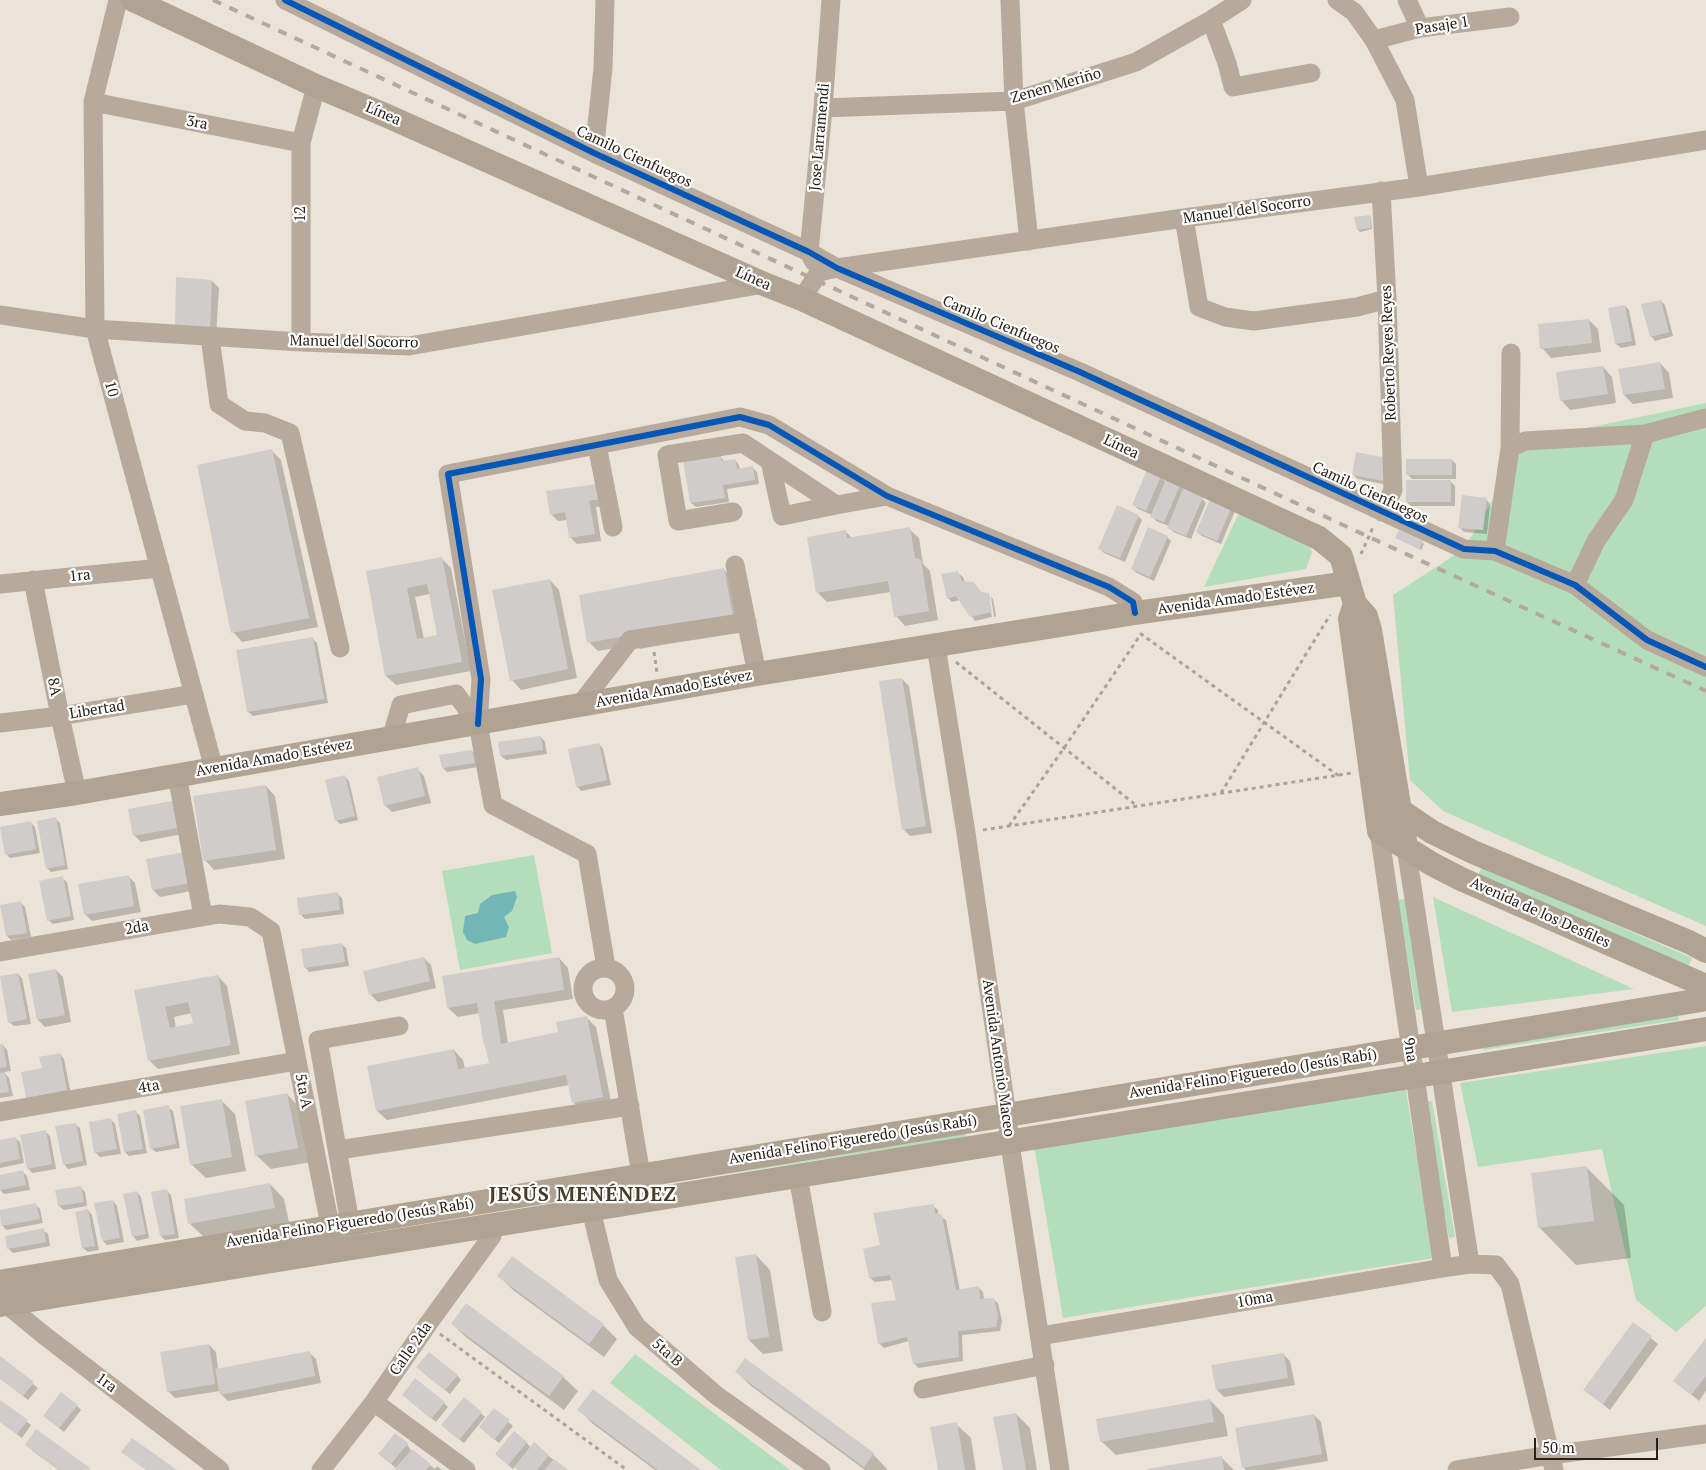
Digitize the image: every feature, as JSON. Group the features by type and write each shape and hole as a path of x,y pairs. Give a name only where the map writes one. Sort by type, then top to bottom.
{"main road":[{"name":"Línea","path":"133,0 316,86 764,284 802,299 1319,538 1341,556 1352,594"},
{"name":"Avenida Amado Estévez","path":"0,804 77,793 757,674 1135,613 1352,594"},
{"path":"1352,594 1366,616 1370,630 1406,847"},
{"path":"1352,594 1350,619 1379,831"},
{"name":"Avenida de los Desfiles","path":"1401,811 1432,832 1473,852 1689,942 1706,951"},
{"name":"Avenida de los Desfiles","path":"1379,831 1432,864 1461,879 1706,986"},
{"name":"Avenida Felino Figueredo (Jesús Rabí)","path":"0,1282 1706,999"},
{"name":"Avenida Felino Figueredo (Jesús Rabí)","path":"2,1300 335,1251 1706,1029"}],"street":[{"name":"10","path":"118,0 93,102 95,329 214,768"},
{"name":"Camilo Cienfuegos","path":"285,0 594,153 809,252 837,268 1080,372 1464,549 1494,551 1575,585 1647,640 1706,667"},
{"path":"594,153 603,68 605,0"},
{"name":"Jose Larramendi","path":"809,252 831,0"},
{"path":"1010,0 1014,101 1029,241"},
{"name":"Zenen Meriño","path":"823,108 1014,101 1136,62 1211,20 1242,0"},
{"path":"1337,0 1354,12 1374,40 1405,100 1420,187"},
{"path":"1407,0 1420,28"},
{"name":"Pasaje 1","path":"1374,40 1420,28 1510,17"},
{"path":"1211,20 1228,63 1233,87 1312,73"},
{"name":"12","path":"301,342 301,143 316,86"},
{"name":"3ra","path":"93,102 301,143"},
{"name":"Manuel del Socorro","path":"819,272 1184,218 1420,187 1706,140"},
{"name":"Roberto Reyes Reyes","path":"1381,191 1387,299 1393,490 1382,512"},
{"path":"1184,218 1199,307 1225,317 1254,322 1357,306 1387,299"},
{"path":"802,299 819,272 809,252"},
{"name":"Manuel del Socorro","path":"0,315 95,329 301,342 409,346 764,284"},
{"path":"210,337 219,404 245,421 265,423 290,433 340,648"},
{"path":"1494,551 1510,448 1510,352"},
{"path":"606,968 587,854 493,805 478,724 481,678 448,474 740,418 769,425 887,496 1109,587 1133,602 1135,613"},
{"path":"1510,448 1525,441 1645,434 1706,418"},
{"path":"1575,585 1596,542 1624,500 1645,434"},
{"path":"733,512 678,521 667,455 743,443 836,505"},
{"path":"597,445 613,527"},
{"path":"770,462 782,516 887,496"},
{"path":"735,565 757,674"},
{"name":"1ra","path":"0,584 160,568"},
{"name":"8A","path":"33,580 77,793"},
{"path":"578,706 630,640 746,622"},
{"name":"Avenida Antonio Maceo","path":"936,646 966,833 1007,1115 1009,1142 1060,1470"},
{"name":"Libertad","path":"0,723 60,716 194,694"},
{"path":"391,738 401,705 456,694 478,724"},
{"path":"177,775 202,916"},
{"name":"9na","path":"1379,831 1442,1268"},
{"name":"9na","path":"1406,847 1441,1072"},
{"name":"2da","path":"0,952 219,914 250,917 271,931"},
{"name":"5ta A","path":"271,931 297,1061 340,1225 335,1251"},
{"path":"599,968 606,968 619,973 625,986 623,999 614,1008 599,1010 587,1002 583,996 583,981 587,975 599,968"},
{"path":"614,1008 641,1175"},
{"path":"340,1225 338,1150 318,1040 399,1026"},
{"name":"4ta","path":"0,1112 297,1061"},
{"path":"1441,1072 1470,1264 1496,1265 1510,1284 1552,1462"},
{"path":"338,1150 630,1106"},
{"path":"798,1176 822,1312"},
{"name":"5ta B","path":"585,1185 608,1280 637,1327 716,1395 821,1470"},
{"name":"Calle 2da","path":"322,1470 374,1402 492,1236 490,1226"},
{"name":"10ma","path":"1040,1336 1470,1264"},
{"name":"1ra","path":"2,1300 52,1342 220,1470"},
{"path":"923,1389 1045,1365"},
{"path":"374,1402 466,1470"},
{"path":"1457,1470 1552,1462 1706,1434"}],"path":[{"path":"1352,594 1370,533 1382,512"},
{"path":"1220,793 1331,613"},
{"path":"1009,826 1141,634 1339,776"},
{"path":"651,637 661,691"},
{"path":"936,646 1138,806"},
{"path":"966,833 1355,773"},
{"path":"428,1324 627,1470"}],"green space":[{"path":"1706,403 1706,926 1443,811 1410,780 1393,595 1464,549 1496,494 1516,437 1587,428"},
{"path":"1239,513 1309,544 1312,552 1306,569 1204,587"},
{"path":"534,855 552,953 460,970 442,871"},
{"path":"1482,867 1692,958 1688,967 1477,877"},
{"path":"1433,897 1634,989 1452,1012"},
{"path":"1405,899 1423,1009 1416,1010 1398,900"},
{"path":"1678,1012 1679,1020 1483,1050 1483,1043"},
{"path":"1706,1046 1706,1306 1676,1332 1636,1300 1602,1149 1478,1167 1460,1083"},
{"path":"1405,1085 1434,1258 1063,1318 1034,1145"},
{"path":"1432,1101 1455,1237 1449,1238 1425,1102"},
{"path":"965,1133 966,1137 624,1190"},
{"path":"635,1354 790,1470 721,1470 610,1383"}],"water":[{"path":"515,891 517,897 512,911 504,917 509,927 506,937 475,944 467,940 463,932 465,916 478,913 480,904 492,895"}],"building":[{"path":"1370,215 1371,228 1357,230 1354,217"},
{"path":"176,277 212,280 210,332 175,330"},
{"path":"1661,300 1669,332 1650,337 1641,304"},
{"path":"1625,305 1632,341 1615,344 1608,308"},
{"path":"1589,319 1592,343 1540,349 1538,324"},
{"path":"1660,362 1665,389 1623,395 1618,369"},
{"path":"1603,366 1608,394 1560,401 1556,372"},
{"path":"272,449 309,618 231,633 197,465"},
{"path":"1356,452 1388,458 1384,481 1352,475"},
{"path":"720,455 722,461 735,459 737,469 753,466 755,480 723,485 725,498 690,503 683,460"},
{"path":"1406,459 1452,459 1452,475 1406,475"},
{"path":"1147,470 1161,476 1146,511 1132,505"},
{"path":"1167,477 1181,483 1164,522 1150,517"},
{"path":"1406,480 1451,480 1451,502 1406,502"},
{"path":"597,484 600,499 589,501 595,534 569,538 565,512 550,515 546,491"},
{"path":"1183,489 1203,497 1186,536 1167,528"},
{"path":"1462,495 1487,498 1483,530 1458,528"},
{"path":"1211,497 1232,506 1217,541 1196,532"},
{"path":"1117,505 1139,515 1120,558 1098,549"},
{"path":"910,527 915,558 921,560 929,611 894,617 888,581 816,593 807,537 846,530 847,538"},
{"path":"1148,527 1168,536 1150,577 1131,569"},
{"path":"1399,530 1423,541 1419,549 1395,538"},
{"path":"442,557 462,662 385,676 366,571","holes":["427,584 437,635 417,639 407,588"]},
{"path":"724,568 733,616 587,643 579,595"},
{"path":"958,571 962,581 974,582 981,592 989,593 992,612 970,617 956,596 947,599 941,574"},
{"path":"550,579 568,669 510,681 492,590"},
{"path":"313,637 324,699 247,712 236,650"},
{"path":"902,678 926,826 902,830 879,681"},
{"path":"541,736 543,750 500,756 498,742"},
{"path":"599,743 607,780 576,787 568,749"},
{"path":"472,750 475,763 442,768 439,755"},
{"path":"418,767 425,796 384,806 377,777"},
{"path":"345,775 355,816 335,821 325,780"},
{"path":"266,785 276,850 203,861 193,796"},
{"path":"177,800 182,827 133,836 128,809"},
{"path":"56,817 65,865 46,869 37,821"},
{"path":"31,821 36,849 5,855 0,827"},
{"path":"185,852 191,883 152,890 146,859"},
{"path":"129,875 134,906 84,915 78,884"},
{"path":"63,876 71,916 47,921 39,881"},
{"path":"338,892 340,910 299,915 297,898"},
{"path":"21,901 27,933 6,936 0,905"},
{"path":"342,943 345,962 304,968 301,949"},
{"path":"424,957 430,981 369,995 363,971"},
{"path":"559,957 564,990 494,1001 501,1044 558,1032 556,1022 587,1016 603,1097 572,1103 566,1075 376,1111 367,1066 454,1049 458,1069 489,1063 484,1046 477,1003 447,1008 442,976"},
{"path":"56,969 65,1015 37,1020 28,974"},
{"path":"18,973 27,1019 8,1023 0,976"},
{"path":"218,975 231,1045 148,1061 134,990","holes":["188,1002 193,1023 170,1028 165,1007"]},
{"path":"0,1044 3,1044 7,1067 0,1068"},
{"path":"60,1053 67,1090 26,1098 21,1072 42,1068 39,1057"},
{"path":"5,1072 9,1092 0,1093 0,1073"},
{"path":"287,1093 298,1148 255,1156 245,1101"},
{"path":"222,1099 232,1157 190,1165 180,1106"},
{"path":"169,1105 176,1144 150,1149 143,1110"},
{"path":"136,1110 143,1149 124,1152 117,1114"},
{"path":"111,1118 117,1149 94,1153 89,1122"},
{"path":"76,1123 83,1161 63,1165 55,1126"},
{"path":"46,1130 52,1164 27,1169 20,1135"},
{"path":"16,1137 20,1159 0,1163 0,1140"},
{"path":"1587,1166 1594,1221 1538,1228 1531,1173"},
{"path":"23,1170 26,1185 0,1190 0,1175"},
{"path":"270,1183 275,1208 188,1224 184,1199"},
{"path":"81,1186 84,1202 58,1206 55,1190"},
{"path":"167,1189 175,1234 160,1236 151,1192"},
{"path":"137,1191 146,1234 132,1237 123,1194"},
{"path":"113,1200 120,1238 102,1241 94,1203"},
{"path":"36,1203 40,1219 1,1226 0,1210"},
{"path":"934,1204 935,1213 942,1215 956,1290 979,1286 980,1299 994,1298 998,1316 996,1327 958,1331 959,1357 913,1364 907,1337 878,1344 871,1303 896,1300 890,1275 869,1278 863,1249 880,1245 873,1213"},
{"path":"88,1209 95,1246 82,1248 75,1212"},
{"path":"44,1228 46,1242 7,1249 5,1236"},
{"path":"756,1254 769,1337 748,1340 735,1257"},
{"path":"512,1256 604,1324 589,1344 497,1276"},
{"path":"466,1303 564,1376 549,1396 451,1324"},
{"path":"1633,1322 1652,1336 1603,1404 1583,1390"},
{"path":"1706,1338 1706,1376 1691,1395 1673,1381"},
{"path":"209,1344 215,1384 167,1392 160,1352"},
{"path":"310,1351 315,1376 220,1395 215,1369"},
{"path":"429,1352 458,1375 445,1390 416,1367"},
{"path":"1284,1353 1288,1378 1216,1390 1211,1365"},
{"path":"0,1356 34,1382 23,1396 0,1379"},
{"path":"745,1358 874,1453 864,1467 735,1372"},
{"path":"415,1378 445,1402 431,1419 402,1395"},
{"path":"593,1389 701,1470 658,1470 577,1410"},
{"path":"61,1392 78,1405 59,1428 43,1416"},
{"path":"464,1397 482,1412 459,1440 441,1425"},
{"path":"1210,1399 1214,1422 1100,1442 1096,1419"},
{"path":"0,1400 28,1420 17,1434 0,1422"},
{"path":"494,1408 510,1420 494,1440 479,1427"},
{"path":"1016,1413 1026,1470 1003,1470 993,1417"},
{"path":"1314,1414 1322,1454 1242,1468 1235,1428"},
{"path":"957,1422 965,1470 938,1470 930,1427"},
{"path":"36,1429 90,1468 89,1470 60,1470 25,1445"},
{"path":"514,1431 527,1442 508,1465 495,1454"},
{"path":"395,1433 408,1443 391,1464 378,1454"},
{"path":"132,1438 177,1470 146,1470 121,1452"},
{"path":"534,1442 549,1455 537,1470 518,1470 514,1467"},
{"path":"412,1449 431,1464 426,1470 394,1470"},
{"path":"1222,1456 1224,1470 1147,1470 1147,1469"},
{"path":"554,1459 568,1470 544,1470"}],"railway":[{"path":"213,0 1369,537 1706,691"}],"cycle path":[{"path":"285,0 594,153 809,252 837,268 1080,372 1464,549 1495,551 1575,585 1647,640 1706,667"},
{"path":"478,724 481,679 448,474 740,417 769,425 887,496 1109,587 1133,602 1135,613"}],"district":[{"name":"JESÚS MENÉNDEZ","path":"583,1195"}]}
